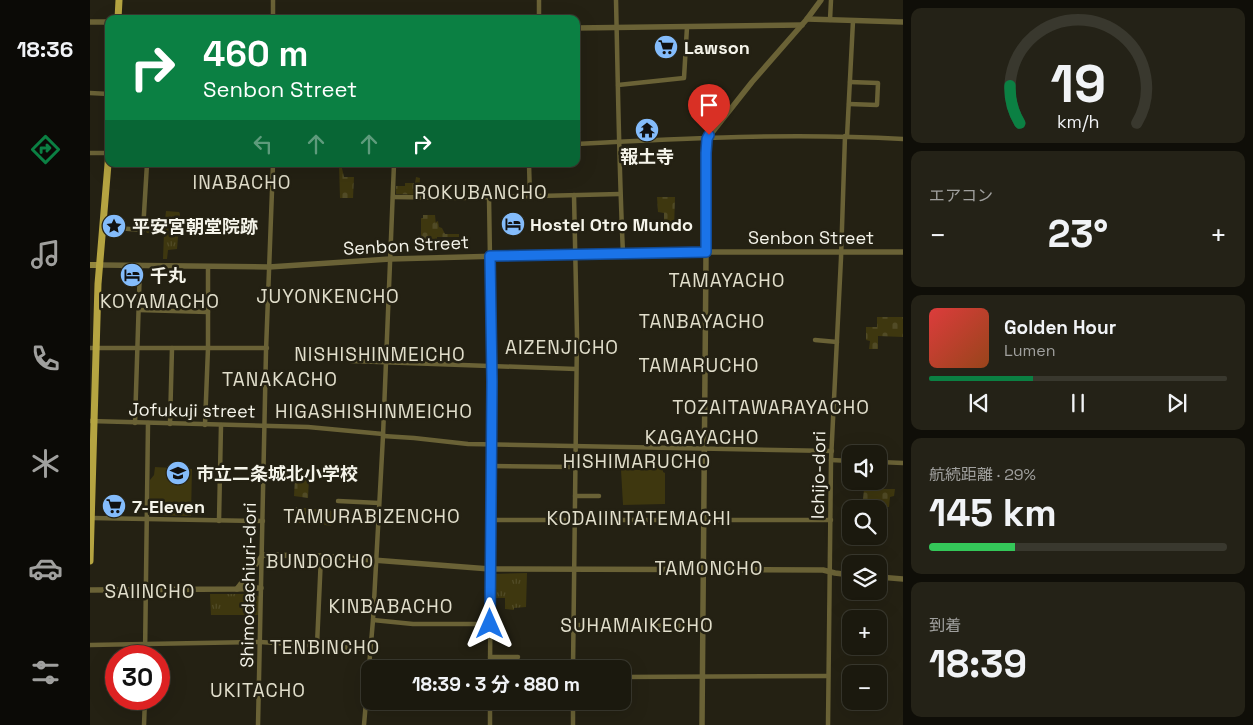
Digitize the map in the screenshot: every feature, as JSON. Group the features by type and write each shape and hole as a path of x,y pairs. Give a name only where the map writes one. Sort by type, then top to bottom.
{"main road":[{"path":"118,15 119,0"},
{"path":"90,561 93,348 108,167"},
{"name":"Senbon Street","path":"90,266 100,265"}],"street":[{"path":"273,0 273,15"},
{"path":"538,0 539,15"},
{"path":"616,0 618,142 623,253"},
{"path":"702,725 707,139 752,82 807,20 821,0"},
{"path":"830,20 831,0"},
{"path":"807,20 903,22"},
{"name":"Ichijo-dori","path":"828,725 831,460 853,20"},
{"path":"90,22 105,22"},
{"path":"580,28 802,25"},
{"path":"618,85 684,78 688,27"},
{"path":"849,104 877,105 878,84 850,82"},
{"path":"90,93 105,94"},
{"path":"580,144 707,139 846,137 903,139"},
{"path":"90,153 105,153"},
{"path":"103,228 143,230 147,167"},
{"name":"Shimodachiuri-dori","path":"258,725 266,348 273,167"},
{"path":"370,660 383,435 394,167"},
{"path":"529,167 530,197"},
{"path":"393,197 489,198 620,194"},
{"path":"573,660 576,569 574,496 576,254 574,195"},
{"path":"489,198 491,365 490,658 518,657"},
{"name":"Senbon Street","path":"100,265 269,267 390,259 490,256 706,252 903,252"},
{"path":"135,423 140,265"},
{"path":"205,425 208,348 208,267"},
{"path":"139,310 208,312"},
{"path":"815,340 837,342"},
{"path":"93,348 266,348"},
{"path":"170,424 172,348"},
{"path":"351,361 576,369"},
{"name":"Jofukuji street","path":"92,421 338,429 491,445 832,451"},
{"path":"148,423 145,645 260,642 370,649"},
{"path":"219,521 221,425"},
{"path":"831,460 842,461"},
{"path":"887,463 903,464"},
{"path":"491,466 575,467"},
{"path":"574,496 599,496"},
{"path":"338,501 379,503"},
{"path":"92,518 263,521"},
{"path":"490,520 831,520"},
{"path":"237,589 263,555 321,556 490,569 823,570 842,573"},
{"path":"317,645 321,556"},
{"path":"887,577 903,579"},
{"path":"90,590 261,588"},
{"path":"373,620 413,624 490,624"},
{"path":"574,625 703,626"},
{"path":"90,645 105,645"},
{"path":"631,677 828,676"},
{"path":"144,725 145,710"},
{"path":"364,725 365,710"},
{"path":"490,710 490,725"},
{"path":"573,710 573,725"}],"green space":[{"path":"339,167 342,167 344,177 354,177 353,198 340,198"},
{"path":"416,177 420,178 419,195 396,194 396,186 405,186 405,183 415,183"},
{"path":"657,197 675,197 674,230 664,230 664,213 658,212"},
{"path":"166,211 179,212 180,214 177,249 168,250 167,259 163,259 164,234 147,233 145,221 165,221"},
{"path":"423,215 435,215 436,225 438,221 439,227 442,228 445,234 459,234 459,237 437,237 437,241 421,240 421,218 423,218"},
{"path":"877,317 903,317 903,337 878,336 878,349 869,349 870,341 866,340 866,327 877,327"},
{"path":"651,464 663,464 663,472 665,473 665,504 623,505 621,470 651,470"},
{"path":"155,467 192,469 191,516 149,515 150,480 154,475"},
{"path":"295,478 309,478 308,498 294,496"},
{"path":"895,489 894,496 890,497 889,507 887,507 887,500 863,500 864,490"},
{"path":"295,507 333,511 331,526 308,522 307,519 300,523 295,523"},
{"path":"527,573 526,607 514,608 514,610 505,609 505,598 493,598 492,576 494,574"},
{"path":"210,594 255,594 259,597 259,615 211,615"}],"place":[{"name":"Lawson","path":"666,47"},
{"name":"報土寺","path":"647,130"},
{"name":"Hostel Otro Mundo","path":"513,224"},
{"name":"平安宮朝堂院跡","path":"114,226"},
{"name":"千丸","path":"132,275"},
{"name":"市立二条城北小学校","path":"178,473"},
{"name":"7-Eleven","path":"114,506"}],"district":[{"name":"INABACHO","path":"242,182"},
{"name":"ROKUBANCHO","path":"481,192"},
{"name":"TAMAYACHO","path":"727,280"},
{"name":"JUYONKENCHO","path":"328,296"},
{"name":"KOYAMACHO","path":"160,301"},
{"name":"TANBAYACHO","path":"702,321"},
{"name":"AIZENJICHO","path":"562,347"},
{"name":"NISHISHINMEICHO","path":"380,354"},
{"name":"TAMARUCHO","path":"699,365"},
{"name":"TANAKACHO","path":"280,379"},
{"name":"TOZAITAWARAYACHO","path":"771,407"},
{"name":"HIGASHISHINMEICHO","path":"374,411"},
{"name":"KAGAYACHO","path":"702,437"},
{"name":"HISHIMARUCHO","path":"637,461"},
{"name":"TAMURABIZENCHO","path":"372,516"},
{"name":"KODAIINTATEMACHI","path":"639,518"},
{"name":"BUNDOCHO","path":"320,561"},
{"name":"TAMONCHO","path":"709,568"},
{"name":"SAIINCHO","path":"150,591"},
{"name":"KINBABACHO","path":"391,606"},
{"name":"SUHAMAIKECHO","path":"637,625"},
{"name":"TENBINCHO","path":"325,647"},
{"name":"UKITACHO","path":"258,690"}],"route":[{"path":"490,624 492,382 490,256 706,252 706,153 709,135"}]}
